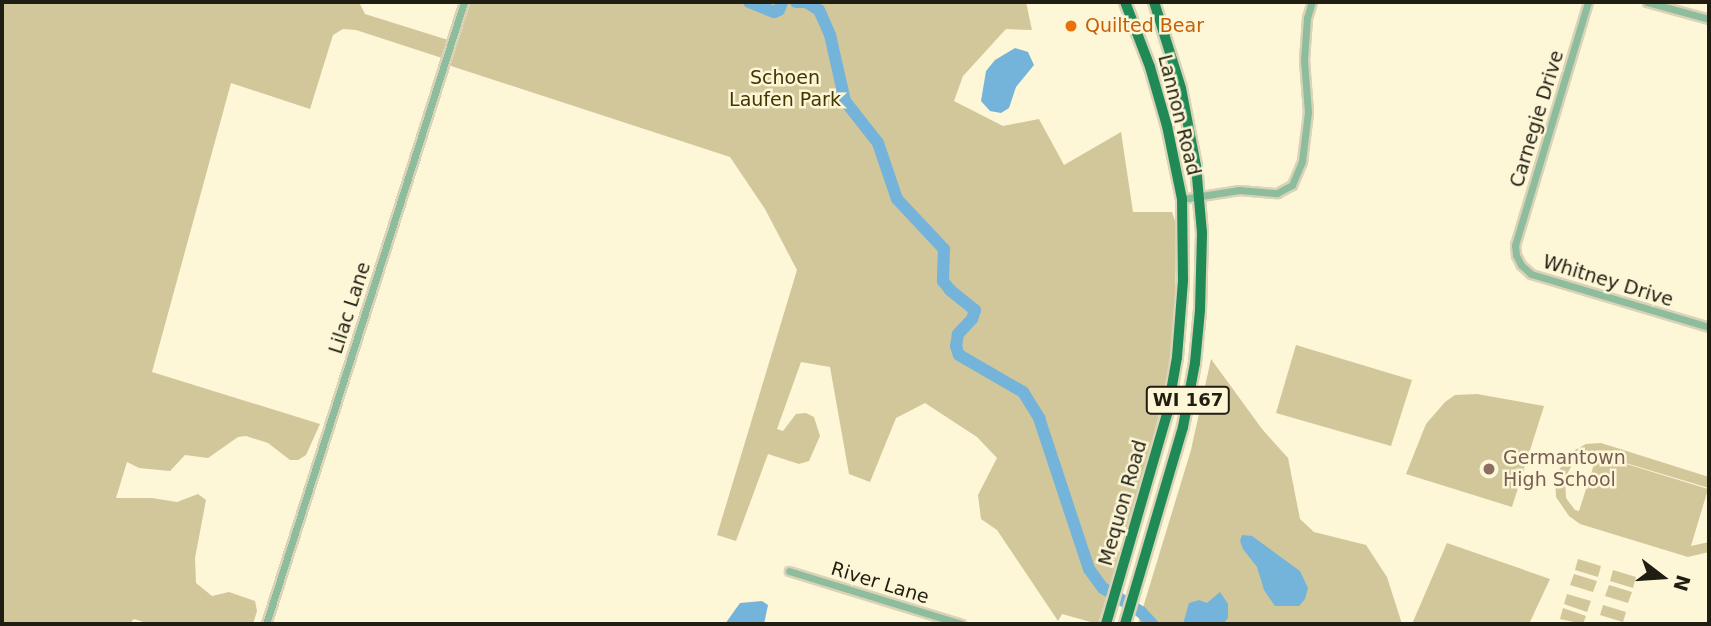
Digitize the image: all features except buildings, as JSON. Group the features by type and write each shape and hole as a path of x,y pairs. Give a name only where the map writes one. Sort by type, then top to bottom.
{"main road":[{"name":"Lannon Road","path":"1125,2 1150,67 1182,199"},
{"name":"Lannon Road","path":"1154,2 1181,88 1199,195"},
{"name":"Mequon Road","path":"1127,619 1183,428 1195,363 1202,233 1199,195"},
{"name":"Mequon Road","path":"1106,624 1167,414 1177,357 1184,280 1182,199"}],"street":[{"name":"Lilac Lane","path":"266,624 464,2"},
{"path":"1182,199 1239,190 1277,193 1292,185 1302,161 1308,112 1304,60 1307,18 1312,2"},
{"name":"Carnegie Drive","path":"1515,245 1588,2"},
{"path":"1647,2 1709,19"},
{"name":"Whitney Drive","path":"1515,245 1521,265 1531,274 1709,327"},
{"name":"River Lane","path":"789,572 961,624"}],"green space":[{"path":"2,2 359,2 365,14 448,40 442,58 356,30 343,29 333,35 310,109 231,83 152,372 320,424 306,455 298,460 290,460 268,443 246,436 238,437 208,458 185,455 170,471 139,468 127,462 116,498 152,498 177,502 198,494 206,500 195,558 196,583 212,596 229,592 255,601 257,611 253,624 150,624 134,619 129,624 2,624"},
{"name":"Schoen Laufen Park","path":"468,2 1026,2 1032,30 1006,29 963,76 954,101 1003,126 1039,119 1064,165 1121,132 1133,212 1172,212 1176,224 1175,325 1168,379 1135,508 1127,527 1122,527 1115,548 1120,553 1098,624 1062,614 1058,621 997,530 981,519 978,495 997,458 977,437 925,403 896,418 870,482 849,474 830,367 801,362 777,429 783,431 796,414 806,413 814,417 820,436 809,461 799,464 768,454 736,541 717,535 797,270 765,209 730,157 448,65"},
{"path":"1296,345 1412,380 1391,446 1276,413"},
{"path":"1211,359 1262,429 1288,458 1300,519 1314,532 1366,545 1387,577 1402,624 1138,624 1191,450"},
{"path":"1477,394 1544,406 1512,507 1406,474 1426,424 1445,402 1455,395"},
{"path":"1601,443 1709,477 1709,488 1592,453 1573,463 1565,478 1566,498 1575,510 1579,511 1597,455 1708,489 1691,546 1709,542 1709,552 1688,557 1580,524 1569,516 1556,497 1555,479 1558,471 1575,450 1586,444"},
{"path":"1447,543 1550,579 1529,624 1412,624"},
{"path":"1578,559 1601,566 1598,577 1575,570"},
{"path":"1613,570 1636,577 1633,588 1610,581"},
{"path":"1574,574 1597,581 1593,592 1570,585"},
{"path":"1609,585 1632,592 1628,603 1605,596"},
{"path":"1567,594 1591,601 1587,612 1564,604"},
{"path":"1603,605 1626,612 1623,622 1600,615"},
{"path":"1563,608 1586,616 1583,624 1560,619"}],"water":[{"path":"1015,48 1028,52 1034,65 1016,87 1009,108 1001,113 990,111 981,101 986,71 995,60"},
{"path":"1242,535 1252,536 1300,571 1308,588 1305,599 1299,606 1275,606 1264,590 1257,567 1243,549 1240,541"},
{"path":"1220,592 1228,604 1228,618 1223,624 1183,624 1189,603 1199,600 1207,603"},
{"path":"762,601 768,605 764,624 725,624 740,603"}],"waterway":[{"path":"749,2 774,12 779,10 782,2"},
{"path":"796,2 806,2 819,10 830,35 845,101 878,143 897,199 944,249 943,281 975,310 972,319 958,334 956,346 959,355 1023,392 1039,418 1089,569 1103,588 1141,612 1152,624"}],"place":[{"name":"Quilted Bear","path":"1071,26"},
{"name":"Germantown High School","path":"1489,469"}]}
